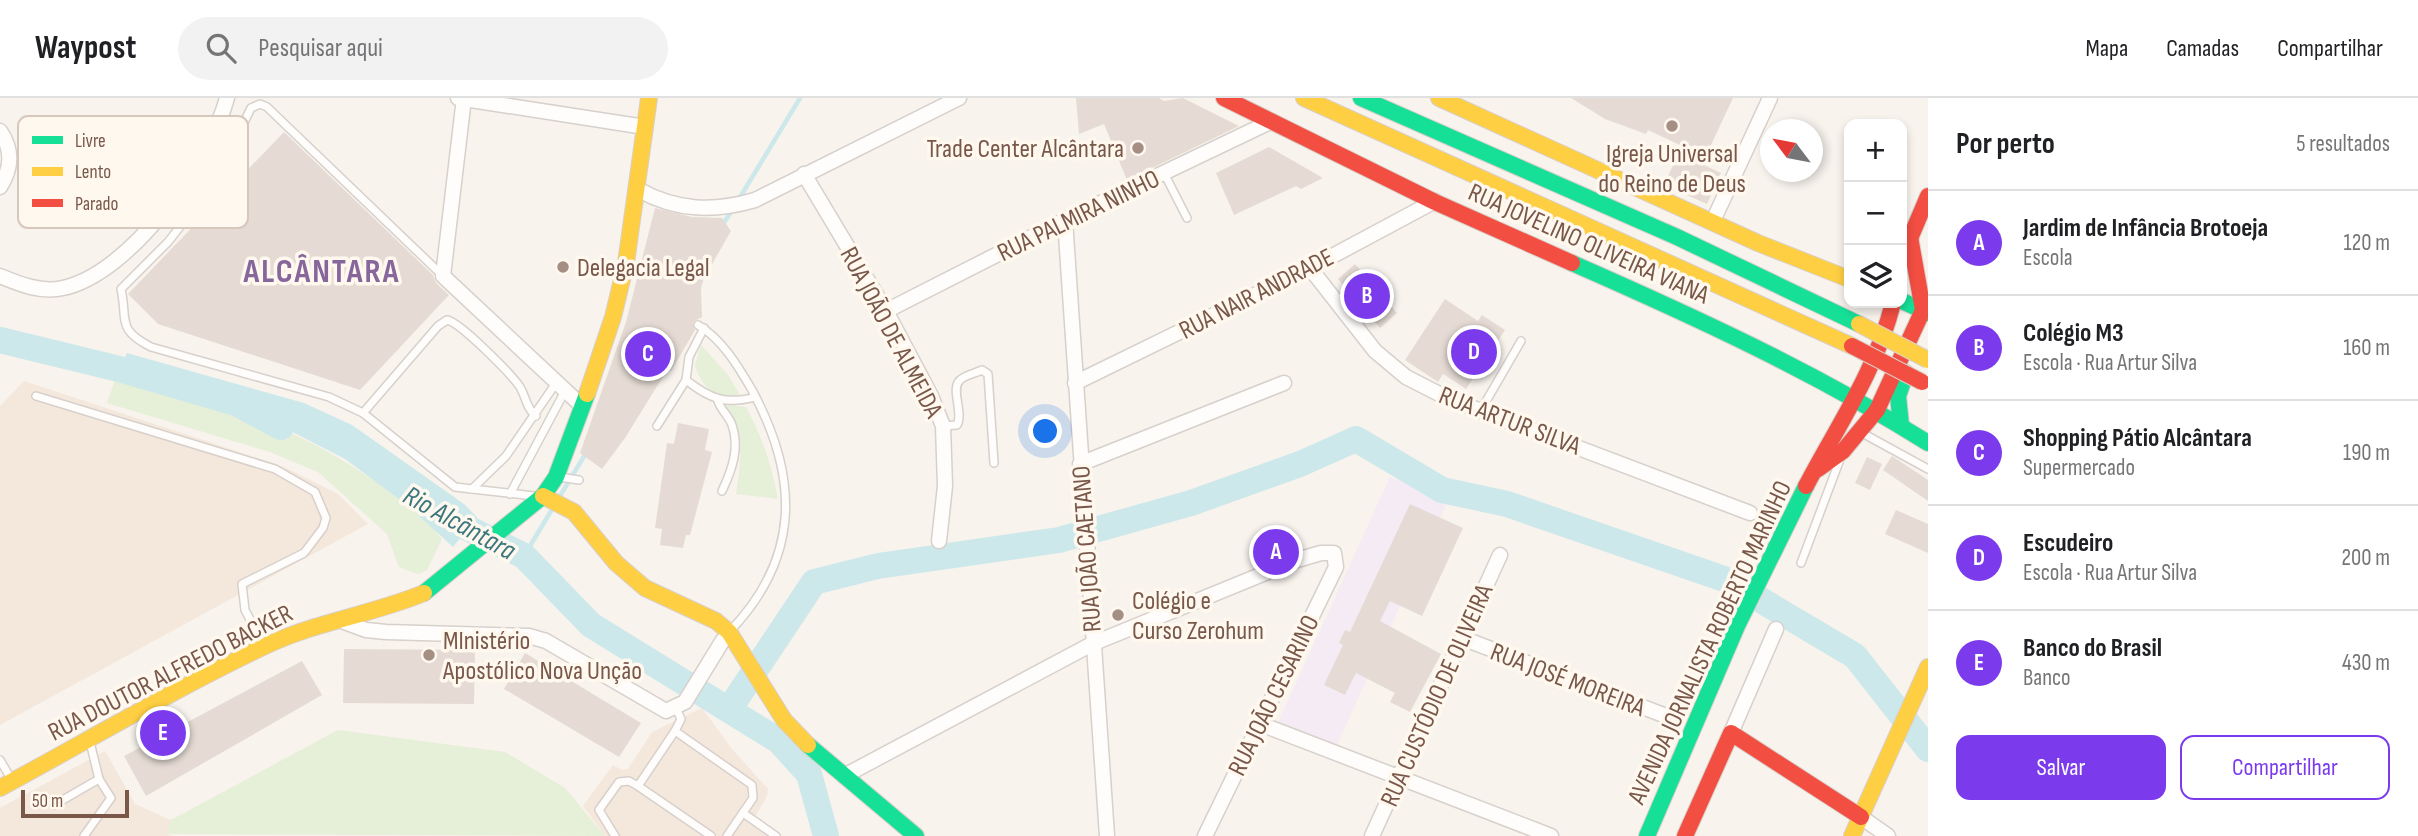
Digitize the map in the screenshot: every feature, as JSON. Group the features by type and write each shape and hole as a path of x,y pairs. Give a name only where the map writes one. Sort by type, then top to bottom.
{"main road":[{"name":"RUA DOUTOR ALFREDO BACKER","path":"6,784 264,646 335,618 412,600 445,580 547,498 612,320 639,190 649,98"},
{"name":"RUA JOVELINO OLIVEIRA VIANA","path":"1224,98 1435,201 1741,338 1857,397 1928,443"},
{"path":"1304,98 1852,346 1925,384"},
{"path":"1362,98 1677,237 1928,360"},
{"path":"1439,98 1844,277"},
{"path":"1907,246 1928,195"},
{"path":"1901,425 1899,388 1926,315 1910,237"},
{"path":"1907,305 1926,315"},
{"path":"1818,469 1857,397 1887,329 1892,308"},
{"path":"1818,469 1843,451 1877,410 1926,315"},
{"name":"AVENIDA JORNALISTA ROBERTO MARINHO","path":"1647,836 1798,498 1818,469"},
{"path":"547,498 569,509 616,563 645,588 716,621 726,636 740,649 784,720 844,776 916,836"},
{"path":"1852,836 1928,668"},
{"path":"1685,836 1731,733 1861,817"}],"street":[{"path":"222,116 227,98"},
{"path":"639,190 675,206 731,207 755,200 959,98"},
{"path":"1713,221 1770,98"},
{"path":"582,406 443,276 462,99 645,127"},
{"name":"RUA PALMIRA NINHO","path":"886,311 1065,220 1272,121"},
{"path":"0,131 7,141 11,169 0,187"},
{"name":"RUA JOÃO DE ALMEIDA","path":"804,174 886,311 931,396 943,426 945,486 939,541"},
{"name":"RUA NAIR ANDRADE","path":"1075,383 1310,268 1435,201"},
{"name":"RUA JOÃO CAETANO","path":"1065,220 1107,836"},
{"path":"0,276 30,287 50,290 82,282 111,264 146,228"},
{"name":"RUA ARTUR SILVA","path":"1310,268 1375,351 1406,377 1447,398 1750,513"},
{"path":"1080,464 1284,383"},
{"name":"RUA JOÃO CESARINO","path":"1092,644 1297,560 1321,552 1334,553 1336,567 1205,836"},
{"name":"RUA CUSTÓDIO DE OLIVEIRA","path":"1372,836 1500,555"},
{"path":"335,618 366,630 386,632 530,636 546,641 666,711 681,705 726,636"},
{"path":"1731,733 1776,629"},
{"name":"RUA JOSÉ MOREIRA","path":"1462,639 1674,719"},
{"path":"844,776 1092,644"},
{"path":"1258,723 1551,836"},
{"path":"1861,817 1888,836"}],"lane":[{"path":"247,116 251,108 260,104 267,107 443,276"},
{"path":"1164,172 1186,218"},
{"path":"179,228 121,289 125,326 134,338 151,347 317,394 363,413 455,487 547,498"},
{"path":"363,413 447,320 453,321 519,385 528,408 536,416"},
{"path":"657,426 686,380 689,356 701,326 726,351 755,397 774,435 788,501 780,546 770,577 753,606 726,636"},
{"path":"1481,410 1521,341"},
{"path":"943,426 957,425 960,420 957,386 960,380 982,370 988,374 993,463"},
{"path":"686,380 718,401 732,424 735,438 732,472 722,492"},
{"path":"472,489 506,456 561,387"},
{"path":"510,494 561,387"},
{"path":"36,396 66,408 275,469 315,492 326,518 324,528 304,553 242,584 245,611 264,646"},
{"path":"718,401 732,402 755,397"},
{"path":"1860,432 1928,469"},
{"path":"1801,562 1843,451"},
{"path":"556,477 579,481"},
{"path":"638,786 675,732 681,719 681,705"},
{"path":"675,732 752,785 753,797 727,836"},
{"path":"86,835 111,798 99,779 90,741"},
{"path":"0,760 6,784"},
{"path":"54,805 99,779"},
{"path":"615,836 599,810 619,782 629,780 711,836"},
{"path":"743,813 776,836"}],"shaded area":[{"path":"24,381 282,466 338,494 368,524 0,725 0,406"},
{"path":"1390,477 1448,500 1336,747 1278,723"},
{"path":"702,708 732,749 768,789 755,817 782,836 605,836 583,806 613,765 622,770 628,769 652,732"},
{"path":"105,751 135,804 171,820 167,834 173,836 0,836 0,808"}],"green space":[{"path":"701,345 728,375 740,395 732,397 717,394 701,380 695,365"},
{"path":"119,369 257,418 290,432 354,467 409,506 442,539 427,570 418,574 399,567 387,534 318,472 270,452 107,403"},
{"path":"726,406 746,407 752,418 766,452 778,499 736,494 740,448 736,427"},
{"path":"338,730 505,752 565,788 605,836 167,834 171,820"}],"water":[{"path":"127,353 304,403 352,425 464,504 477,517 453,547 407,505 345,459 236,403 119,369"}],"building":[{"path":"1076,98 1159,98 1164,101 1183,98 1239,126 1127,180 1104,124 1079,134"},
{"name":"Igreja Universal do Reino de Deus","path":"1571,98 1733,98 1702,164 1721,173 1707,204 1664,185 1682,146 1648,130 1646,134 1605,119"},
{"path":"284,132 433,275 436,283 449,295 360,390 158,324 128,294 192,228 248,228 248,169"},
{"path":"1269,147 1323,178 1301,189 1296,186 1234,215 1216,173"},
{"path":"655,208 692,217 722,218 731,231 711,266 708,264 701,288 702,317 693,322 695,330 671,371 667,370 625,438 602,469 580,453 626,322"},
{"path":"1355,264 1397,313 1380,328 1338,279"},
{"path":"1445,299 1478,321 1482,315 1505,330 1466,389 1443,374 1438,382 1405,360"},
{"path":"678,423 709,429 705,450 712,452 690,535 686,535 683,548 660,545 662,529 655,528 667,443 674,444"},
{"path":"1892,456 1928,480 1928,501 1883,470"},
{"path":"1867,457 1882,464 1870,490 1855,483"},
{"path":"1410,504 1463,528 1422,616 1390,601 1380,621 1441,654 1410,712 1390,702 1395,693 1356,673 1345,695 1324,685 1343,645 1339,643 1345,630 1350,632"},
{"path":"1896,510 1928,524 1928,553 1885,534"},
{"path":"344,649 475,650 474,704 343,703"},
{"path":"525,653 641,723 619,757 504,689"},
{"path":"302,661 322,695 146,796 124,756"}],"waterway":[{"path":"739,199 800,98"},
{"path":"722,226 732,210"},
{"name":"Rio Alcântara","path":"0,340 119,369 236,403 281,427"},
{"path":"730,708 814,582 878,566 1059,540 1191,503 1300,464 1356,439 1442,490 1507,504 1727,580 1855,656 1928,749"},
{"path":"560,496 586,453"},
{"path":"524,556 554,506"},
{"name":"Rio Alcântara","path":"437,513 524,556 591,625 779,741 809,774 826,836"}],"traffic: fast":[{"path":"1361,98 1677,237 1859,324"},
{"path":"1572,263 1798,369 1928,443"},
{"path":"1907,303 1928,313"},
{"path":"1901,425 1898,396 1906,373"},
{"path":"424,593 543,496 556,477 587,394"},
{"path":"1647,836 1737,626 1806,486"},
{"path":"808,745 916,836"}],"traffic: slow":[{"path":"587,394 613,317 626,263 649,98"},
{"path":"1304,98 1852,346"},
{"path":"1439,98 1758,243 1844,277"},
{"path":"1859,324 1928,360"},
{"path":"543,496 574,512 616,563 645,588 716,621 729,632 784,720 808,745"},
{"path":"0,788 163,698 282,638 424,593"},
{"path":"1852,836 1928,667"}],"traffic: jam":[{"path":"1224,98 1435,202 1572,263"},
{"path":"1907,246 1928,196"},
{"path":"1877,410 1923,310 1910,237"},
{"path":"1806,486 1866,375 1892,308"},
{"path":"1852,346 1922,382"},
{"path":"1818,469 1843,451 1877,410"},
{"path":"1685,836 1731,733 1861,817"}],"place":[{"name":"Igreja Universal do Reino de Deus","path":"1672,126"},
{"name":"Trade Center Alcântara","path":"1138,148"},
{"name":"Delegacia Legal","path":"563,267"},
{"name":"Colégio M3","path":"1367,296"},
{"name":"Escudeiro","path":"1474,352"},
{"name":"Shopping Pátio Alcântara","path":"648,354"},
{"name":"Jardim de Infância Brotoeja","path":"1276,552"},
{"name":"Colégio e Curso Zerohum","path":"1118,615"},
{"name":"MInistério Apostólico Nova Unção","path":"429,655"},
{"name":"Banco do Brasil","path":"163,733"}],"district":[{"name":"ALCÂNTARA","path":"322,270"}]}
